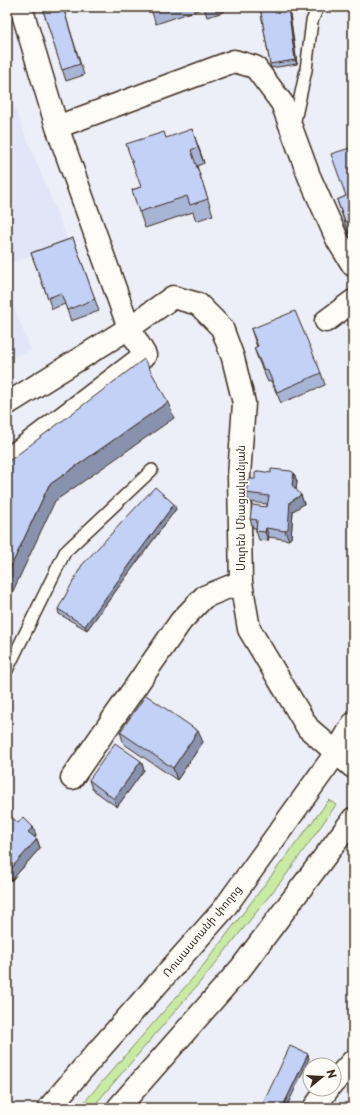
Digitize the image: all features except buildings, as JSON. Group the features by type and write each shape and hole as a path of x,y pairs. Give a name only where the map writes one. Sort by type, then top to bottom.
{"street":[{"path":"7,460 145,355 129,328 57,127 21,7"},
{"path":"57,127 234,61 255,67 282,103 309,176 338,241 353,265"},
{"name":"Սուրեն Մնացականյան","path":"7,404 129,328 173,297 198,304 222,328 233,358 244,404 239,476 241,582 249,629 308,728 353,767"},
{"path":"326,321 353,301"},
{"path":"72,778 181,621 204,597 241,582"},
{"name":"Ռուսաստանի փողոց","path":"49,1108 223,910 336,753 353,724"},
{"path":"118,1108 241,968 353,819"},
{"path":"342,1073 353,1061"},
{"path":"314,1108 322,1097"}],"lane":[{"path":"292,132 306,70 312,21 318,7"},
{"path":"7,670 65,552 152,470"}],"shaded area":[{"path":"7,89 68,241 7,265"},
{"path":"7,290 31,350 7,360"}],"green space":[{"path":"329,800 336,805 286,875 207,974 92,1108 79,1108 199,971"}]}
